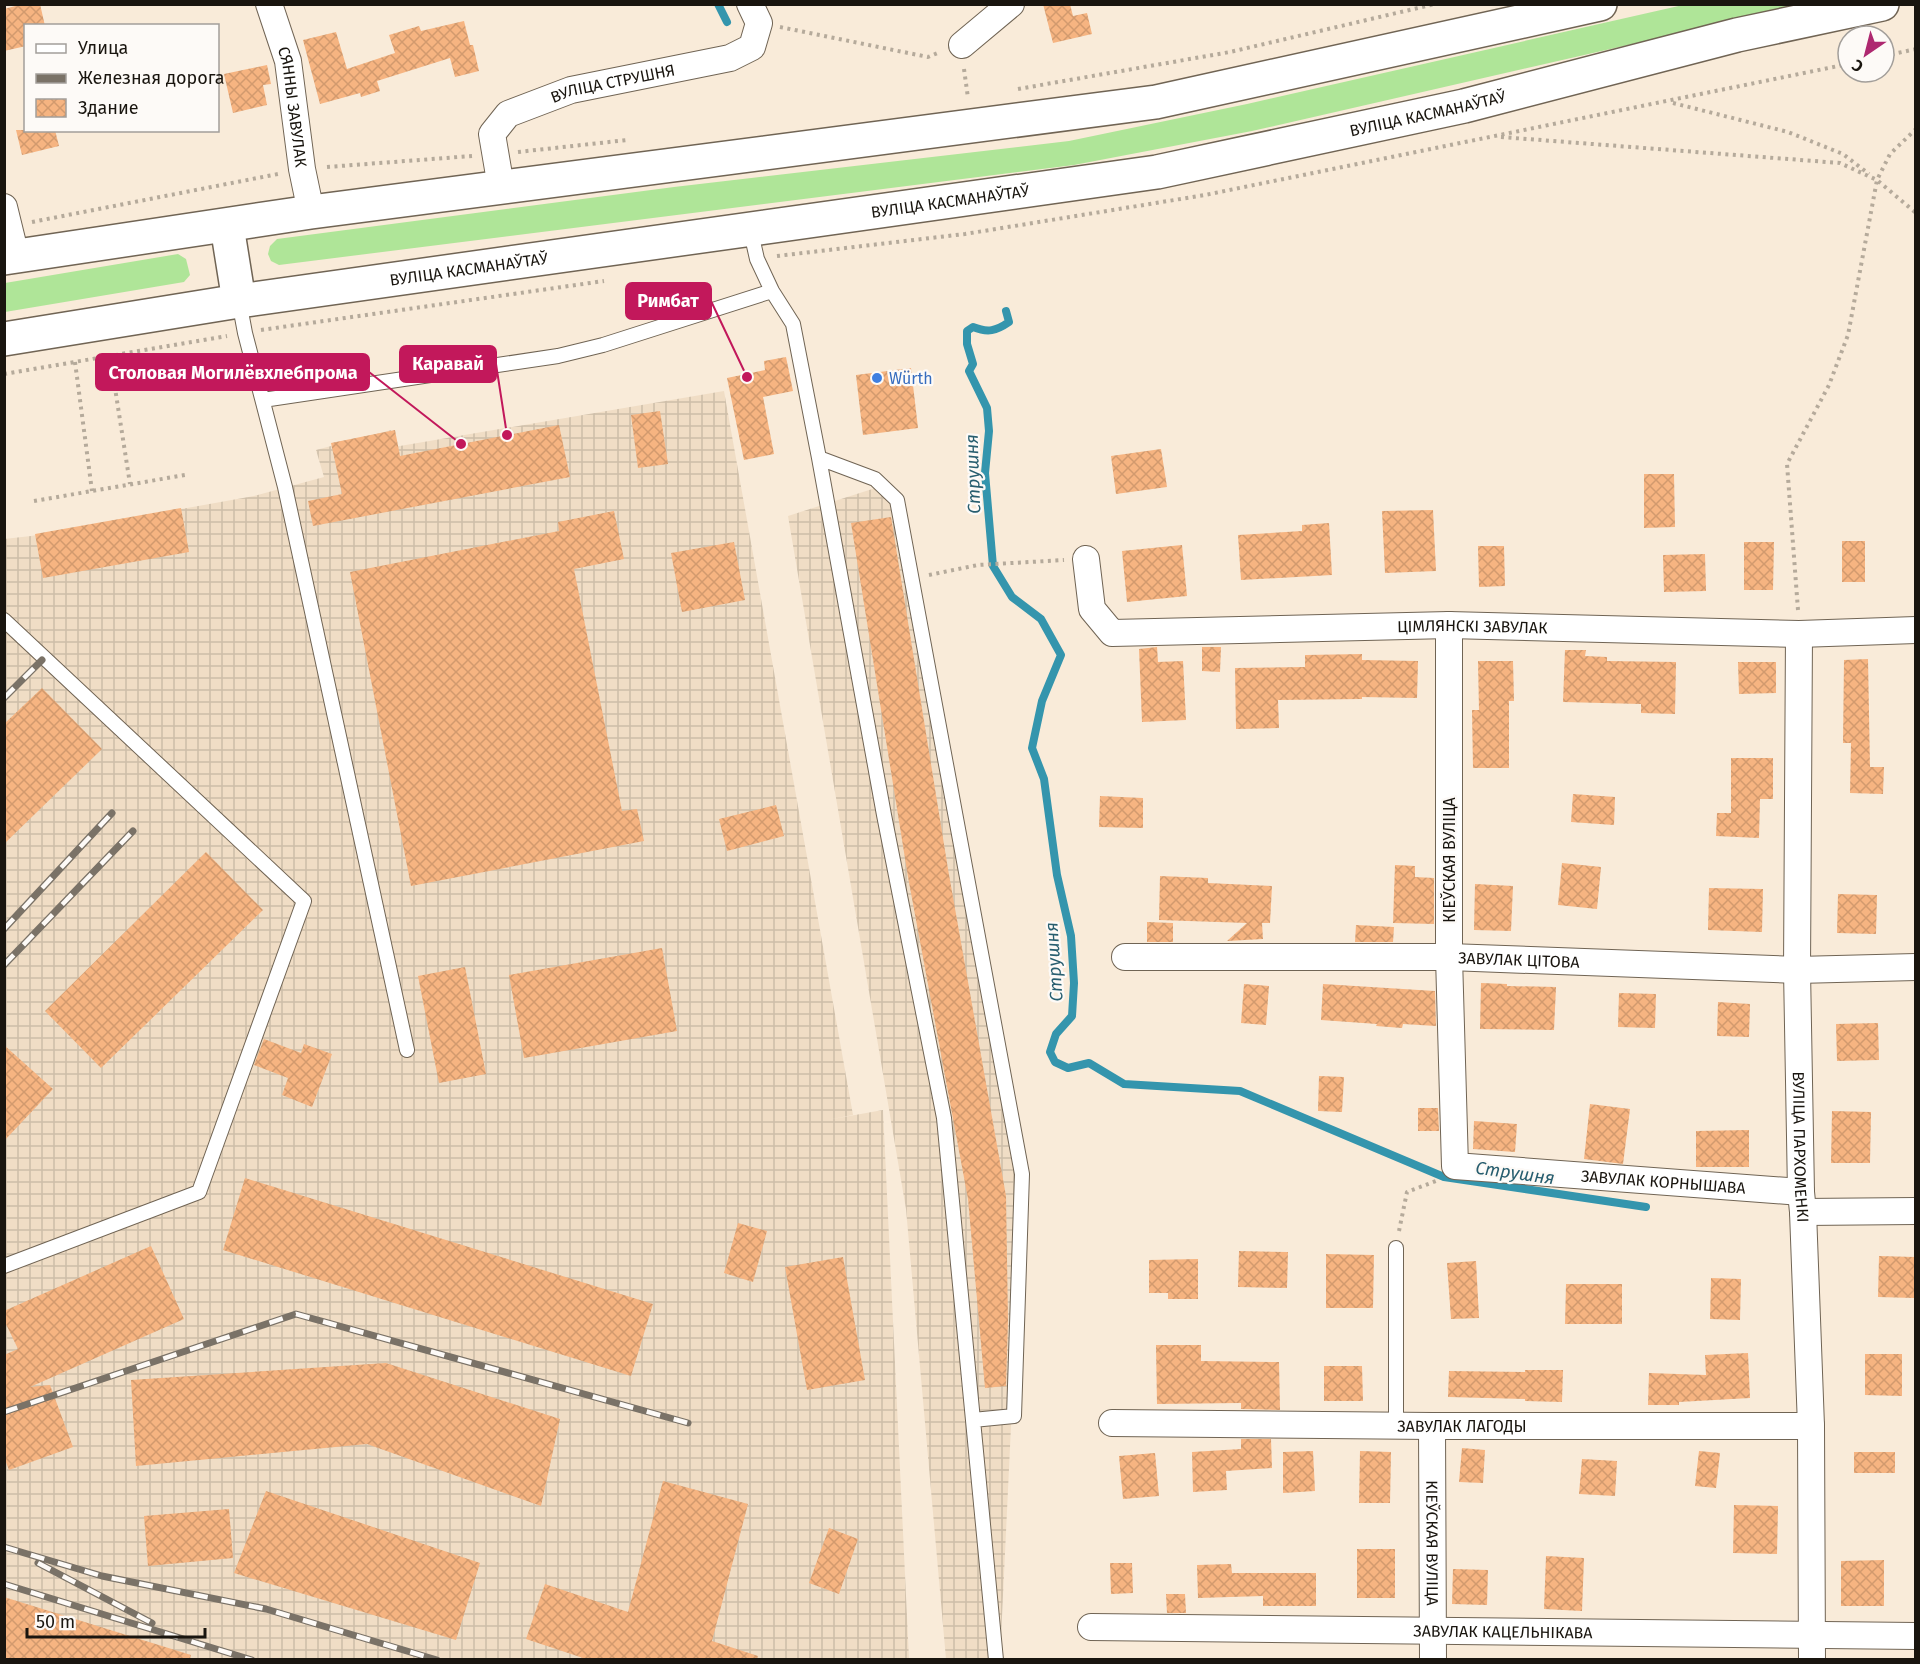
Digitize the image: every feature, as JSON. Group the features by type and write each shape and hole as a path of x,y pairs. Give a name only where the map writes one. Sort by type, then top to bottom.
{"main road":[{"path":"8,237 227,226 311,212 1156,102 1600,4"},
{"name":"ВУЛІЦА КАСМАНАЎТАЎ","path":"4,339 239,301 1157,172 1464,106 1737,35 1882,4"},
{"path":"227,226 239,301"}],"street":[{"name":"СЯННЫ ЗАВУЛАК","path":"269,4 288,61 302,169 311,212"},
{"path":"962,45 1011,4"},
{"name":"ВУЛІЦА СТРУШНЯ","path":"501,187 492,134 508,114 572,90 730,58 752,46 755,14"},
{"name":"ЦІМЛЯНСКІ ЗАВУЛАК","path":"1086,559 1092,609 1112,633 1449,625 1799,633 1916,630"},
{"name":"КІЕЎСКАЯ ВУЛІЦА","path":"1449,625 1449,957 1455,1166"},
{"name":"ВУЛІЦА ПАРХОМЕНКІ","path":"1799,633 1797,970 1802,1202 1811,1426 1812,1647"},
{"name":"ЗАВУЛАК ЦІТОВА","path":"1125,957 1449,957 1797,970 1916,967"},
{"name":"ЗАВУЛАК КОРНЫШАВА","path":"1455,1166 1802,1202 1916,1211"},
{"name":"ЗАВУЛАК ЛАГОДЫ","path":"1112,1423 1811,1426"},
{"name":"КІЕЎСКАЯ ВУЛІЦА","path":"1432,1426 1433,1659"},
{"name":"ЗАВУЛАК КАЦЕЛЬНІКАВА","path":"1091,1628 1433,1631 1812,1647 1916,1636"}],"lane":[{"path":"750,228 757,259 772,291 793,324 878,781 944,1118 996,1659"},
{"path":"263,400 558,356 603,345 772,291"},
{"path":"239,301 245,333 285,487 407,1050"},
{"path":"819,458 875,479 897,500 1022,1174 1014,1416 973,1420"},
{"path":"4,620 304,901 199,1192 4,1266"},
{"path":"1396,1248 1396,1426"}],"path":[{"path":"1013,90 1230,52 1435,4"},
{"path":"755,14 928,57 962,45"},
{"path":"1896,53 1916,49"},
{"path":"968,98 979,96"},
{"path":"1669,102 1788,132 1843,154 1916,213"},
{"path":"1799,633 1787,464 1829,385 1848,335 1877,180 1890,154 1916,129"},
{"path":"1494,137 1840,163 1877,180"},
{"path":"8,237 302,169 495,155 635,139"},
{"path":"110,356 130,484"},
{"path":"75,362 92,491"},
{"path":"34,501 185,475"},
{"path":"912,578 978,565 1086,559"},
{"path":"1396,1248 1407,1192 1444,1177 1455,1166"}],"shaded area":[{"path":"724,391 853,1115 827,1120 883,1110 909,1659 5,1659 4,539 254,496 324,477 316,450 391,430 394,447"},
{"path":"891,483 1022,1194 1000,1659 946,1659 906,1209 788,516"}],"green space":[{"path":"1683,5 1803,5 1252,131 1074,165 279,265 271,261 268,254 270,246 277,239 674,187 1069,141 1247,104"},
{"path":"178,254 186,259 190,275 184,282 5,312 5,283"}],"building":[{"path":"23,4 40,4 45,24 24,24 24,46 4,51 4,9"},
{"path":"1043,4 1070,4 1073,16 1087,13 1092,34 1053,43"},
{"path":"464,21 479,71 455,77 450,58 377,81 380,91 361,97 360,93 320,104 303,40 336,32 347,69 395,53 389,35 419,26 421,31"},
{"path":"267,65 271,84 263,85 267,105 233,113 224,74"},
{"path":"16,130 56,132 59,146 22,155"},
{"path":"786,357 793,391 763,397 774,454 744,460 727,378 765,370 764,361"},
{"path":"911,368 918,428 863,435 856,375"},
{"path":"660,411 668,464 638,468 631,415"},
{"path":"559,425 570,477 313,526 308,501 342,494 331,443 395,430 400,456"},
{"path":"1161,449 1167,487 1116,494 1111,456"},
{"path":"1644,474 1674,474 1675,527 1644,528"},
{"path":"181,508 189,552 43,578 35,534"},
{"path":"1433,510 1436,571 1385,573 1382,511"},
{"path":"614,511 624,559 574,569 622,811 637,809 644,841 411,886 350,572 559,531 558,522"},
{"path":"891,517 948,869 1006,1196 1008,1320 1006,1386 985,1388 968,1199 908,877 851,523"},
{"path":"1329,523 1332,575 1241,580 1238,535 1302,531 1302,525"},
{"path":"1842,541 1865,541 1865,582 1842,582"},
{"path":"734,542 745,600 682,612 671,553"},
{"path":"1744,542 1774,542 1773,590 1744,590"},
{"path":"1182,545 1187,596 1127,602 1122,551"},
{"path":"1478,546 1504,546 1505,586 1479,587"},
{"path":"1705,554 1706,591 1664,592 1663,555"},
{"path":"1157,647 1158,662 1183,661 1186,720 1142,722 1139,649"},
{"path":"1202,647 1221,647 1220,672 1202,671"},
{"path":"1565,650 1586,650 1585,656 1607,657 1607,661 1676,662 1675,714 1641,713 1641,704 1563,702"},
{"path":"1362,654 1362,660 1418,661 1417,698 1278,700 1279,728 1236,729 1235,668 1305,667 1305,655"},
{"path":"1868,659 1870,767 1884,767 1883,794 1850,793 1851,743 1843,743 1844,660"},
{"path":"1478,661 1513,661 1514,701 1509,701 1509,768 1473,768 1472,710 1479,710"},
{"path":"1738,662 1776,662 1776,693 1739,694"},
{"path":"42,688 102,749 4,844 4,724"},
{"path":"1731,758 1773,758 1773,799 1760,799 1759,838 1716,836 1717,813 1731,813"},
{"path":"1573,794 1615,797 1614,825 1571,822"},
{"path":"1100,796 1143,798 1143,828 1099,827"},
{"path":"776,805 784,836 727,851 719,819"},
{"path":"206,852 263,910 101,1068 45,1011"},
{"path":"1562,863 1601,867 1597,909 1558,905"},
{"path":"1395,865 1415,866 1415,877 1434,878 1434,924 1393,923"},
{"path":"1160,876 1208,878 1208,883 1272,886 1270,923 1262,923 1263,939 1227,941 1247,923 1159,920"},
{"path":"1475,884 1513,886 1511,931 1474,930"},
{"path":"1709,888 1763,889 1762,932 1708,930"},
{"path":"1838,894 1877,895 1876,934 1837,933"},
{"path":"1147,922 1173,923 1173,942 1147,942"},
{"path":"1356,925 1394,927 1393,942 1355,942"},
{"path":"662,948 677,1031 524,1058 509,975"},
{"path":"465,967 486,1074 439,1083 418,976"},
{"path":"1481,983 1556,987 1554,1030 1480,1029"},
{"path":"1244,984 1269,986 1266,1025 1241,1023"},
{"path":"1323,984 1435,991 1436,1026 1403,1024 1402,1028 1321,1020"},
{"path":"1619,993 1656,994 1655,1028 1618,1027"},
{"path":"1718,1002 1750,1004 1749,1037 1717,1036"},
{"path":"1878,1023 1879,1060 1837,1061 1836,1024"},
{"path":"264,1039 301,1053 304,1044 332,1054 312,1107 282,1095 288,1078 254,1065"},
{"path":"4,1045 53,1089 4,1141"},
{"path":"1319,1076 1344,1077 1342,1112 1318,1111"},
{"path":"1590,1104 1630,1109 1623,1164 1584,1159"},
{"path":"1418,1108 1438,1108 1439,1131 1418,1131"},
{"path":"1832,1111 1871,1112 1870,1163 1831,1163"},
{"path":"1474,1121 1517,1124 1515,1152 1473,1149"},
{"path":"1749,1130 1749,1167 1696,1167 1696,1131"},
{"path":"245,1178 653,1304 631,1376 223,1250"},
{"path":"738,1223 767,1231 753,1282 724,1273"},
{"path":"151,1246 184,1319 30,1387 50,1385 73,1447 9,1470 4,1457 4,1355 18,1349 4,1320 4,1311"},
{"path":"1239,1251 1288,1252 1287,1288 1238,1287"},
{"path":"1326,1254 1374,1255 1373,1308 1326,1308"},
{"path":"1879,1256 1915,1257 1914,1298 1878,1297"},
{"path":"843,1257 865,1380 807,1390 785,1267"},
{"path":"1198,1259 1198,1299 1168,1299 1168,1293 1149,1293 1149,1260"},
{"path":"1476,1261 1479,1318 1451,1319 1447,1263"},
{"path":"1711,1278 1741,1279 1740,1320 1710,1319"},
{"path":"1566,1284 1622,1284 1622,1324 1565,1324"},
{"path":"1156,1345 1201,1345 1201,1361 1279,1362 1280,1410 1241,1409 1241,1403 1157,1404"},
{"path":"1748,1353 1750,1398 1679,1402 1679,1405 1648,1405 1649,1373 1706,1375 1705,1355"},
{"path":"1865,1354 1902,1354 1902,1396 1865,1395"},
{"path":"386,1363 560,1419 541,1506 367,1444 136,1466 131,1380"},
{"path":"1324,1366 1362,1366 1363,1401 1324,1401"},
{"path":"1525,1370 1563,1370 1562,1402 1448,1397 1449,1371 1525,1372"},
{"path":"1241,1439 1271,1439 1272,1468 1226,1471 1227,1490 1193,1492 1192,1452 1241,1449"},
{"path":"1462,1448 1485,1450 1483,1483 1459,1482"},
{"path":"1313,1451 1315,1491 1283,1493 1283,1452"},
{"path":"1360,1451 1391,1452 1390,1503 1359,1503"},
{"path":"1699,1451 1720,1453 1716,1488 1695,1486"},
{"path":"1854,1452 1895,1452 1895,1473 1854,1473"},
{"path":"1155,1453 1159,1496 1123,1499 1119,1456"},
{"path":"1582,1459 1617,1461 1615,1496 1579,1494"},
{"path":"663,1481 748,1504 712,1641 758,1656 757,1659 586,1659 526,1639 545,1584 628,1612"},
{"path":"266,1491 480,1563 456,1640 234,1573"},
{"path":"1734,1505 1778,1506 1777,1554 1733,1553"},
{"path":"229,1509 233,1558 148,1566 144,1516"},
{"path":"829,1528 858,1539 839,1594 809,1583"},
{"path":"1357,1549 1395,1549 1395,1598 1357,1598"},
{"path":"1546,1556 1584,1558 1582,1611 1544,1609"},
{"path":"1884,1560 1884,1606 1841,1606 1841,1561"},
{"path":"1110,1563 1132,1563 1133,1593 1111,1594"},
{"path":"1231,1564 1232,1573 1316,1573 1316,1606 1263,1606 1263,1596 1198,1598 1197,1565"},
{"path":"1453,1569 1488,1570 1487,1605 1452,1604"},
{"path":"1166,1594 1185,1594 1186,1613 1167,1613"},
{"path":"4,1597 191,1655 190,1659 4,1659"}],"waterway":[{"name":"Струшня","path":"718,4 727,22"},
{"name":"Струшня","path":"1006,311 1009,322 992,330 973,327 967,331 967,344 973,364 969,371 987,408 989,431 985,473 993,566 1012,597 1041,619 1061,655 1042,701 1032,748 1044,779 1057,875 1071,936 1074,983 1072,1016 1056,1034 1050,1052 1055,1062 1068,1068 1089,1063 1124,1084 1240,1091 1444,1177 1646,1207"}],"railway":[{"path":"4,698 42,660"},
{"path":"4,929 112,813"},
{"path":"4,965 133,831"},
{"path":"4,1412 296,1314 688,1423"},
{"path":"4,1547 102,1576 266,1609 437,1660"},
{"path":"38,1563 152,1623"},
{"path":"4,1584 252,1660"}],"place":[{"name":"Римбат","path":"747,377"},
{"name":"Würth","path":"877,378"},
{"name":"Каравай","path":"507,435"},
{"name":"Столовая Могилёвхлебпрома","path":"461,444"}]}
